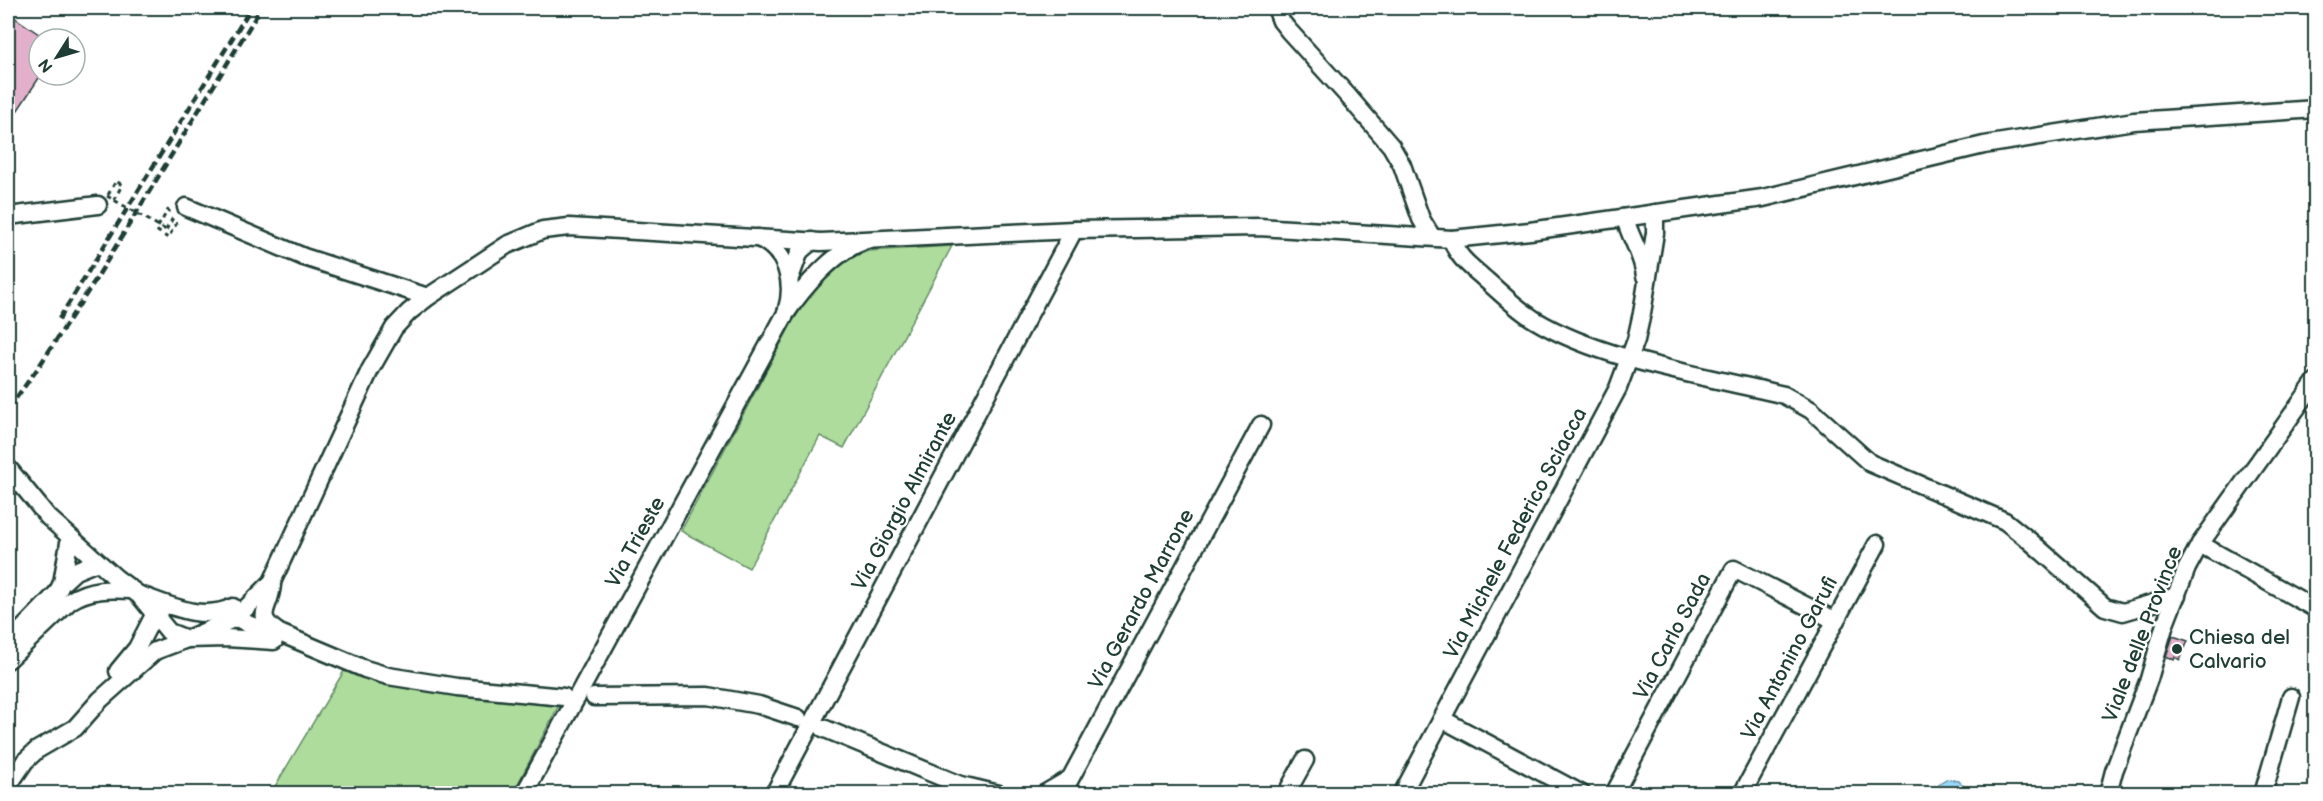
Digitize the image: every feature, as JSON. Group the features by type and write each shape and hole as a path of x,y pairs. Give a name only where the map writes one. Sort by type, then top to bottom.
{"street":[{"path":"1276,8 1281,21 1289,31 1391,146 1402,165 1421,219 1431,237"},
{"path":"8,468 48,517 97,562 136,592 173,608 191,612 230,614 246,611 272,582 382,345 409,312 428,297 507,244 543,230 569,226 812,241 1074,230 1259,227 1452,239 1530,231 1763,198 1984,145 2134,121 2316,109"},
{"path":"8,216 103,201"},
{"path":"186,207 312,259 428,297"},
{"name":"Via Michele Federico Sciacca","path":"1402,794 1618,388 1630,359 1642,313 1655,233 1655,213"},
{"path":"1625,218 1630,236 1642,262 1646,286"},
{"name":"Via Giorgio Almirante","path":"774,794 1074,230"},
{"path":"758,238 766,242 779,255 790,278"},
{"path":"806,287 849,248 872,238"},
{"path":"1452,239 1461,257 1521,311 1571,338 1630,359 1784,394 1798,401 1870,463 2005,521 2105,607 2123,612 2177,596"},
{"path":"786,313 790,278 800,251 812,241"},
{"path":"786,313 806,287 820,262 822,255 812,241"},
{"name":"Via Trieste","path":"524,794 786,313"},
{"name":"Viale delle Province","path":"2108,794 2114,771 2149,679 2165,624 2187,568 2200,544 2313,390"},
{"name":"Via Gerardo Marrone","path":"1065,787 1261,425"},
{"path":"62,583 70,537"},
{"name":"Via Antonino Garufi","path":"1742,794 1877,544"},
{"path":"2200,544 2316,609"},
{"path":"8,786 25,760 37,750 75,728 100,700 139,663 155,651 187,639 230,614 262,584 284,558"},
{"path":"8,644 75,571 97,562"},
{"path":"79,596 97,562"},
{"name":"Via Carlo Sada","path":"1614,794 1734,568 1834,620"},
{"path":"272,582 264,619 267,624 302,644 364,669 388,676 457,687 564,697"},
{"path":"8,660 70,601 87,592 105,589 136,592 169,632 187,639 257,639 302,644"},
{"path":"100,700 137,648 154,615 164,609 173,608"},
{"path":"230,614 250,625 282,634"},
{"path":"594,697 708,696 759,705 798,718"},
{"path":"2263,794 2291,696"},
{"path":"1442,719 1582,794"},
{"path":"824,728 958,784 999,794"},
{"path":"1286,794 1305,760"},
{"path":"958,784 972,794"},
{"path":"1044,794 1065,787"}],"path":[{"path":"116,181 122,185 112,204 103,201 116,181"},
{"path":"103,201 166,230 175,215 168,210 156,230 168,238 186,207"}],"green space":[{"path":"952,246 844,448 820,436 749,568 681,531 793,321 807,299 824,279 845,262 868,251"},
{"path":"344,671 424,691 559,705 513,793 271,793"}],"water":[{"path":"1946,779 1959,781 1967,791 1935,793 1940,783"}],"building":[{"path":"8,13 28,27 27,87 33,87 8,125"},
{"name":"Chiesa del Calvario","path":"2173,636 2188,641 2180,660 2166,656"}],"railway":[{"path":"59,319 251,8"},
{"path":"8,409 38,368 96,279 261,8"}],"place":[{"name":"Chiesa del Calvario","path":"2177,649"}]}
